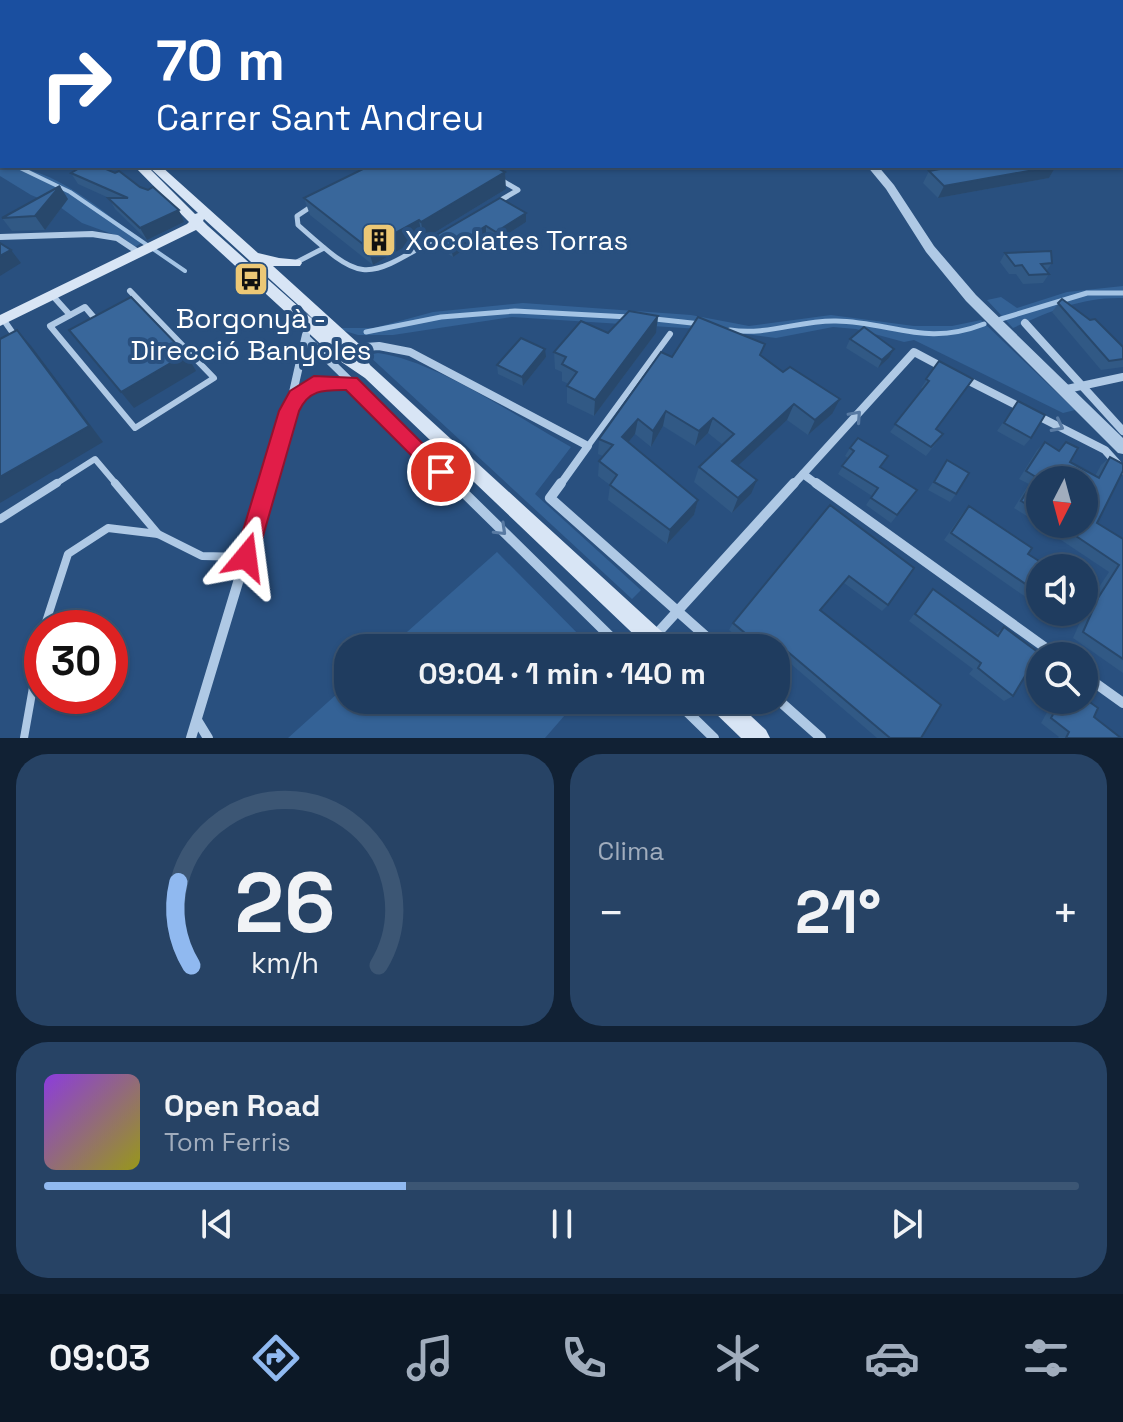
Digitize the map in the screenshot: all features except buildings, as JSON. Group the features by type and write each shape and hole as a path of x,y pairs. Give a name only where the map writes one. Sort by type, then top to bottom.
{"main road":[{"path":"142,168 194,224 224,246 343,355 371,374 648,634"},
{"path":"157,168 174,191 199,214 194,224"},
{"path":"157,168 276,274 353,348 371,374"},
{"path":"1,320 194,224 211,225 229,240 265,260 295,263"},
{"path":"224,246 242,254 262,272 276,274 295,263"},
{"path":"295,263 291,282 297,295"},
{"path":"276,274 276,282 298,306 306,321"},
{"path":"733,714 758,738"}],"street":[{"path":"874,168 942,264 987,314 1010,337 1074,387 1123,431"},
{"path":"0,237 92,234 117,238 138,252"},
{"path":"191,738 289,411 306,338 306,321"},
{"path":"1025,323 1123,448"},
{"path":"306,338 608,634"},
{"path":"353,348 379,346 410,352 588,446 550,498 703,634"},
{"path":"664,634 678,612 914,352 1105,450 1123,470"},
{"path":"1074,387 1123,377"},
{"path":"289,411 296,396 314,383 350,383"},
{"path":"803,474 1037,642"},
{"path":"1098,685 1123,703"},
{"path":"790,710 821,738"},
{"path":"689,714 714,738"},
{"path":"197,720 208,738"}],"lane":[{"path":"490,206 518,190 493,174"},
{"path":"320,202 297,216 298,225 353,271 366,274 381,271 449,230"},
{"path":"295,263 324,248"},
{"path":"103,328 85,307 50,326 135,428 214,378 130,291"},
{"path":"52,295 70,315"},
{"path":"130,313 144,306"},
{"path":"1,320 18,340 9,345"},
{"path":"588,446 670,334"},
{"path":"0,519 95,459 158,534"},
{"path":"50,610 68,554 108,528 158,534 202,556 246,557"},
{"path":"24,738 28,714"}],"shaded area":[{"path":"0,168 22,168 59,182 143,242 135,247 123,238 82,223 60,207 31,195 0,176"},
{"path":"1123,286 1123,298 1080,303 1013,328 987,300 1001,297 1017,308 1067,292"},
{"path":"523,303 691,315 749,326 831,315 914,326 952,326 981,320 1075,410 1063,413 914,340 904,342 856,329 833,327 776,338 715,330 512,317 393,335 358,335 335,328 374,328 433,312"},
{"path":"378,353 401,358 451,379 571,447 535,494 641,590 632,599 368,355"},
{"path":"497,552 578,634 405,634"},
{"path":"334,697 334,714 566,714 545,738 288,738"}],"waterway":[{"path":"20,168 70,192 185,271"},
{"path":"1001,319 1087,293 1123,293"},
{"path":"366,332 441,317 515,311 629,317"},
{"path":"655,319 701,324"},
{"path":"730,330 757,331 836,321 909,332 944,333 984,324"}],"place":[{"name":"Xocolates Torras","path":"379,240"},
{"name":"Borgonyà - Direcció Banyoles","path":"251,279"}],"route":[{"path":"246,557 289,411 296,396 314,383 350,383 441,472"}]}
